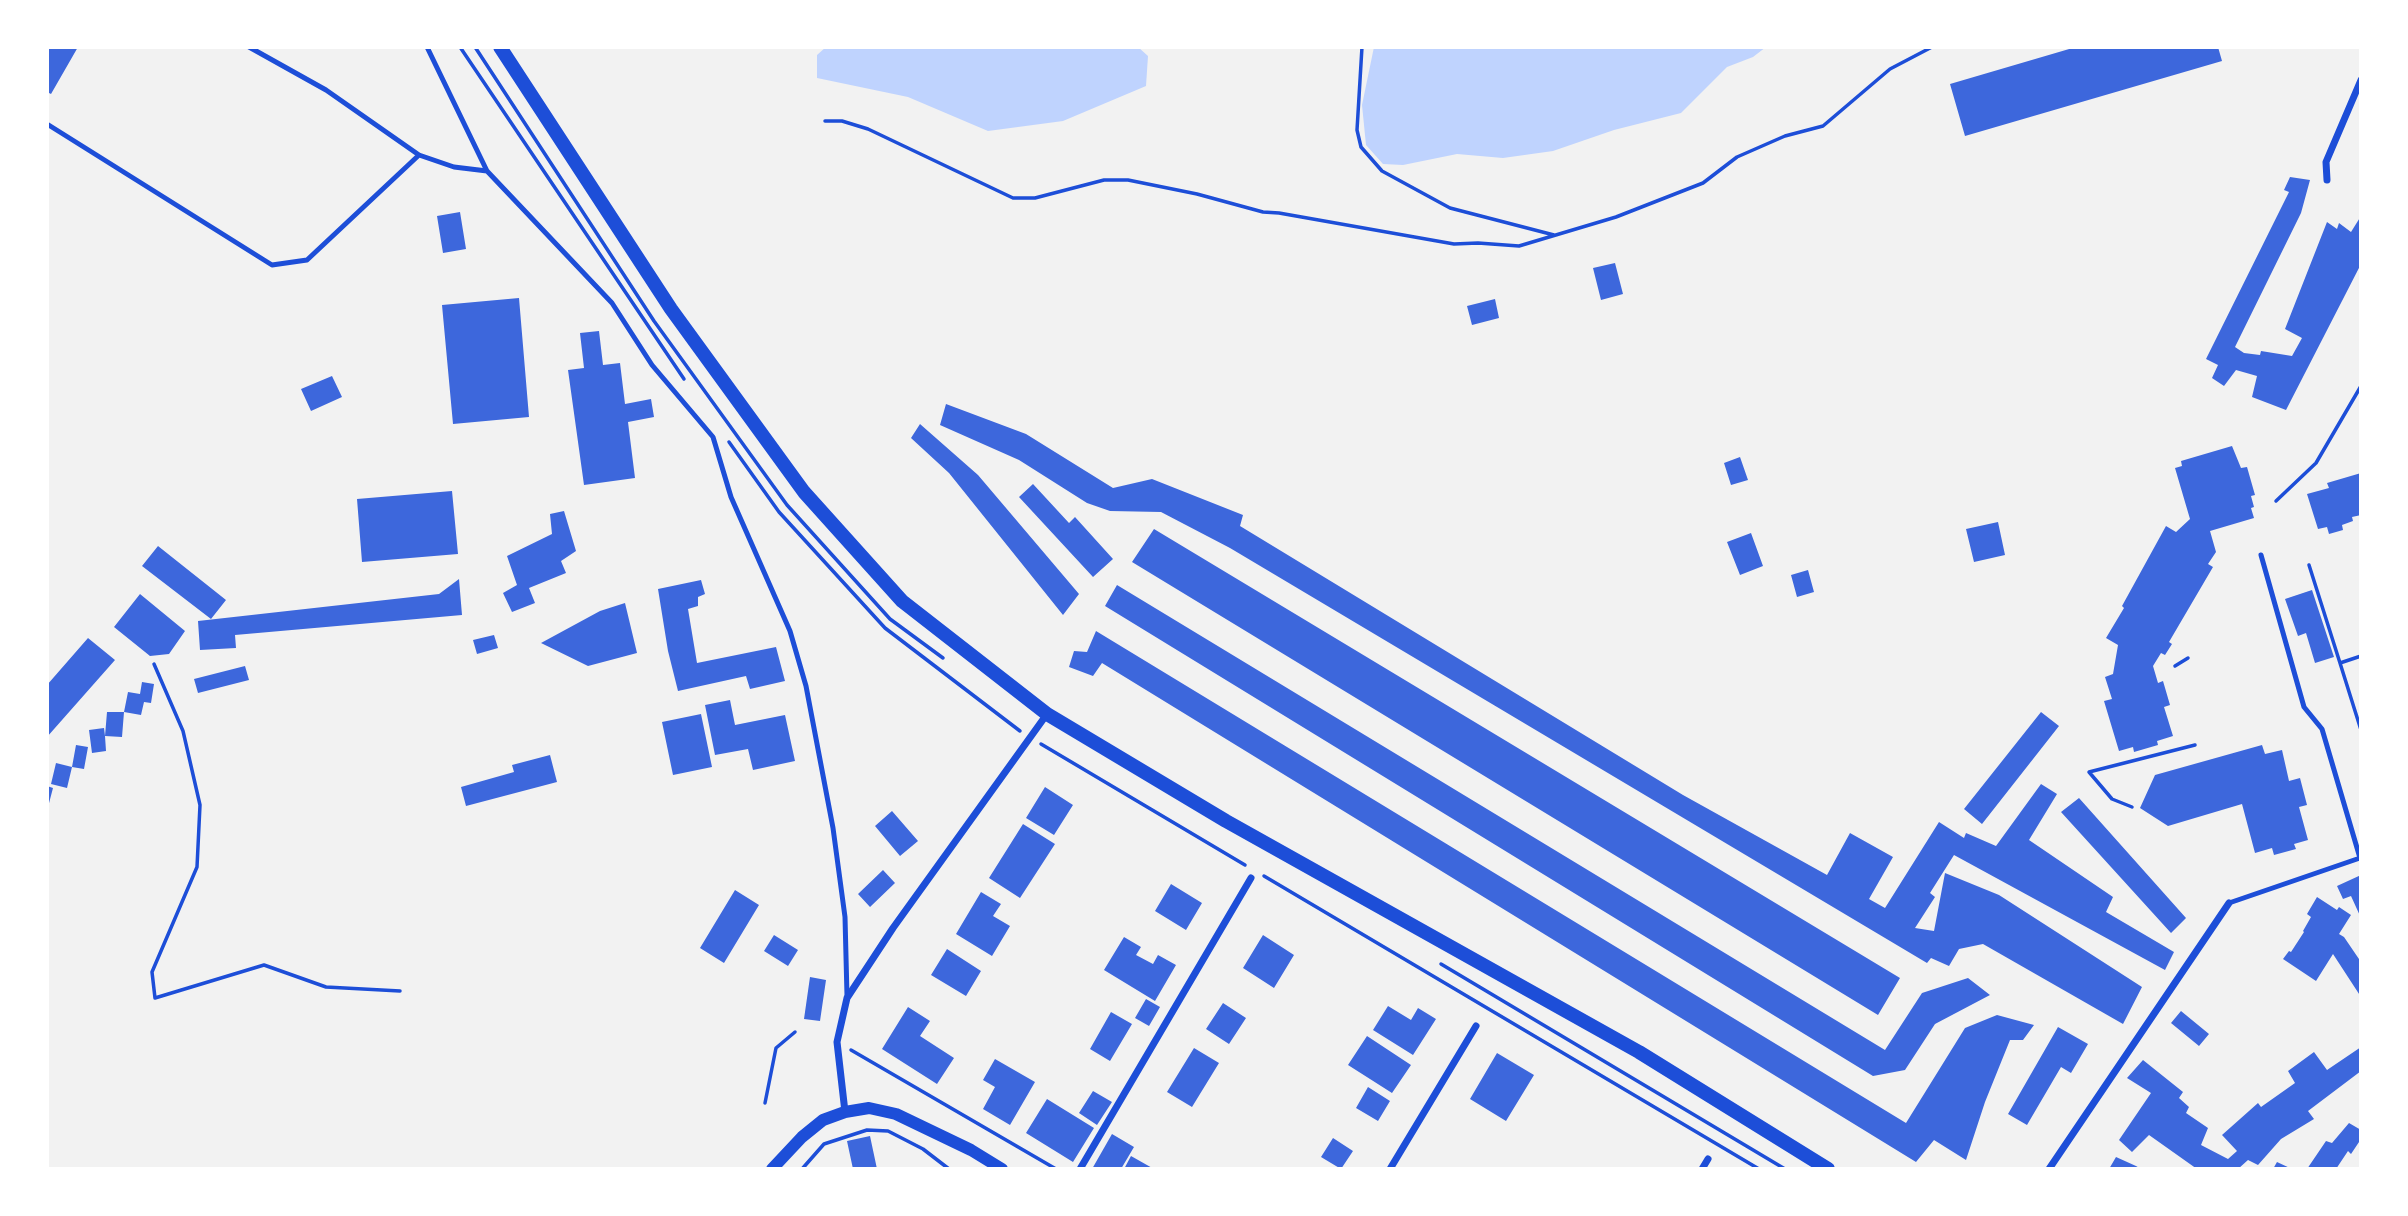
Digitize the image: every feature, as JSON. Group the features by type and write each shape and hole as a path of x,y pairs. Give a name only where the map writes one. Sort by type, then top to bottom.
{"main road":[{"path":"500,47 671,309 804,492 902,601 1047,714 1226,821 1639,1052 1828,1169"}],"street":[{"path":"2327,180 2326,162 2361,80"},
{"path":"845,1112 837,1042 847,998 893,928 1047,714"},
{"path":"1080,1169 1254,875"},
{"path":"2049,1169 2229,902"},
{"path":"1390,1169 1476,1026"},
{"path":"772,1169 823,1121 845,1112 869,1108 896,1114 971,1150 1002,1169"},
{"path":"1702,1169 1708,1159"}],"lane":[{"path":"249,47 326,90 419,155 454,167 487,171"},
{"path":"426,47 487,171 612,303 652,365 713,437 732,497 790,631 806,686 833,828 845,917 847,998"},
{"path":"47,124 272,265 307,260 419,155"},
{"path":"2229,902 2360,858 2322,729 2304,707 2261,555"}],"path":[{"path":"475,47 654,321 787,505 890,619 953,665"},
{"path":"1362,47 1357,130 1361,147 1382,171 1450,208 1556,235"},
{"path":"824,121 842,121 868,129 1013,198 1035,198 1104,180 1128,180 1197,194 1263,212 1454,244 1519,246 1616,217 1703,183 1737,157 1785,136 1824,126 1890,69 1932,47"},
{"path":"2276,501 2316,463 2361,386"},
{"path":"2309,565 2361,730"},
{"path":"2340,663 2361,656"},
{"path":"2175,666 2188,658"},
{"path":"154,664 183,730 200,805 197,867 152,972 155,998 264,965 326,987 400,991"},
{"path":"1030,738 1245,865"},
{"path":"2132,807 2112,799 2090,772 2194,745"},
{"path":"1254,875 1759,1169"},
{"path":"1436,961 1785,1169"},
{"path":"765,1103 776,1048 795,1032"},
{"path":"837,1042 1056,1169"},
{"path":"802,1169 824,1144 867,1130 888,1131 923,1149 949,1169"}],"water":[{"path":"826,47 1138,47 1148,56 1146,86 1063,121 988,131 908,97 817,78 817,55"},
{"path":"1374,47 1766,47 1753,57 1727,67 1681,113 1614,130 1553,151 1503,158 1457,154 1403,165 1383,164 1366,145 1362,105"}],"building":[{"path":"47,47 78,47 51,94 47,92"},
{"path":"2076,47 2218,47 2222,61 1965,136 1950,84"},
{"path":"2290,177 2310,180 2301,213 2235,347 2244,353 2260,355 2261,351 2292,356 2302,338 2285,329 2327,222 2337,229 2339,223 2351,232 2361,216 2361,264 2286,410 2252,397 2257,376 2236,370 2224,386 2212,378 2218,365 2206,359 2289,192 2284,190"},
{"path":"460,212 466,249 443,253 437,216"},
{"path":"1615,263 1623,294 1601,300 1593,268"},
{"path":"519,298 529,417 453,424 442,305"},
{"path":"1495,299 1499,318 1472,325 1467,306"},
{"path":"599,331 603,365 620,363 625,404 651,399 654,417 628,422 635,478 584,485 568,370 584,368 580,333"},
{"path":"332,376 342,397 311,411 301,389"},
{"path":"946,404 1026,434 1113,488 1152,479 1243,515 1240,526 1683,795 1827,875 1850,833 1893,857 1869,899 1885,908 1939,822 1964,838 1966,833 1996,846 2041,784 2057,794 2029,840 2113,897 2106,912 2174,952 2165,970 1954,855 1930,893 1935,897 1915,928 1934,931 1945,873 1999,895 2142,987 2123,1024 1983,944 1959,949 1949,966 1931,958 1927,963 1230,548 1161,512 1110,511 1087,503 1019,460 940,425"},
{"path":"920,424 978,475 1079,594 1063,615 949,473 911,438"},
{"path":"2232,446 2241,468 2247,467 2255,495 2251,496 2254,518 2210,531 2216,552 2208,564 2213,567 2169,642 2172,644 2165,655 2161,653 2153,666 2158,683 2163,681 2170,705 2164,707 2173,736 2157,741 2158,745 2134,752 2133,747 2119,751 2104,701 2112,699 2105,677 2113,674 2118,645 2106,638 2166,526 2176,532 2190,519 2175,468 2182,466 2181,461"},
{"path":"1740,457 1748,480 1731,485 1724,463"},
{"path":"2361,473 2361,515 2352,517 2353,521 2342,525 2343,530 2329,534 2327,527 2318,529 2307,494 2329,488 2327,483"},
{"path":"1033,484 1069,523 1075,517 1113,559 1093,577 1019,497"},
{"path":"452,491 458,554 362,562 357,499"},
{"path":"564,511 576,551 561,561 566,573 529,588 535,603 512,612 503,593 517,585 507,556 552,534 550,514"},
{"path":"1998,522 2005,555 1974,562 1966,529"},
{"path":"1154,529 1900,978 1878,1015 1132,562"},
{"path":"1751,533 1763,566 1740,575 1727,542"},
{"path":"158,546 226,600 211,619 142,566"},
{"path":"1808,570 1814,592 1797,597 1791,575"},
{"path":"459,579 462,615 235,635 236,648 200,650 198,621 439,594"},
{"path":"701,580 705,594 698,597 698,606 688,609 697,663 776,647 785,681 750,689 746,676 678,691 668,651 658,589"},
{"path":"1117,585 1885,1050 1922,993 1968,978 1990,995 1935,1024 1905,1070 1873,1076 1105,606"},
{"path":"2312,590 2334,657 2315,663 2306,633 2298,636 2285,599"},
{"path":"140,594 185,631 169,654 150,656 114,627"},
{"path":"625,603 637,653 588,666 541,643 600,611"},
{"path":"1096,631 1906,1123 1965,1028 1997,1015 2034,1025 2023,1040 2010,1040 1985,1102 1966,1160 1934,1140 1916,1162 1102,663 1093,676 1069,667 1074,651 1087,652"},
{"path":"494,635 498,648 477,654 473,640"},
{"path":"88,638 115,660 47,737 47,685"},
{"path":"245,666 249,680 198,693 194,679"},
{"path":"142,682 154,684 151,703 144,702 141,715 124,712 128,692 140,694"},
{"path":"730,700 735,725 785,715 795,761 753,770 748,749 715,755 705,705"},
{"path":"107,712 124,712 122,737 105,736"},
{"path":"2041,712 2059,726 1982,824 1964,809"},
{"path":"701,714 712,767 673,775 662,722"},
{"path":"104,728 106,751 92,753 89,730"},
{"path":"76,745 88,747 84,769 72,767"},
{"path":"2262,745 2265,754 2282,750 2289,781 2300,778 2307,805 2299,807 2308,840 2294,844 2296,849 2274,855 2272,848 2255,853 2242,804 2168,826 2140,808 2155,775"},
{"path":"550,755 557,782 466,806 461,787 514,772 512,765"},
{"path":"56,763 72,767 67,788 51,784"},
{"path":"47,786 53,788 48,807 47,807"},
{"path":"1045,787 1073,805 1054,835 1026,818"},
{"path":"2079,798 2186,918 2171,933 2061,812"},
{"path":"892,811 918,841 900,856 875,826"},
{"path":"1023,824 1055,844 1020,898 989,878"},
{"path":"883,870 895,883 870,907 858,894"},
{"path":"2361,875 2361,918 2351,896 2343,899 2337,886"},
{"path":"1171,884 1202,903 1186,930 1155,911"},
{"path":"735,890 759,905 724,963 700,948"},
{"path":"981,892 1001,904 993,916 1010,926 992,956 956,934"},
{"path":"2317,897 2337,910 2339,907 2351,915 2339,934 2361,962 2361,997 2333,954 2316,981 2283,959 2304,932 2311,917 2307,914"},
{"path":"774,935 798,950 788,966 764,951"},
{"path":"1263,935 1294,955 1274,988 1243,968"},
{"path":"1124,937 1141,947 1136,955 1153,964 1158,955 1176,965 1155,1001 1104,970"},
{"path":"947,949 981,971 966,996 931,975"},
{"path":"810,977 826,980 820,1021 804,1019"},
{"path":"1146,999 1160,1007 1149,1026 1135,1018"},
{"path":"1223,1003 1246,1018 1229,1044 1206,1029"},
{"path":"1388,1006 1411,1020 1418,1008 1436,1019 1413,1055 1373,1030"},
{"path":"908,1007 930,1021 920,1036 954,1058 937,1084 882,1049"},
{"path":"2181,1011 2209,1034 2199,1046 2171,1023"},
{"path":"1111,1012 1132,1024 1110,1061 1090,1049"},
{"path":"2058,1027 2088,1044 2071,1073 2061,1067 2027,1125 2008,1114"},
{"path":"1367,1036 1411,1065 1392,1093 1348,1065"},
{"path":"2361,1047 2361,1071 2308,1111 2314,1119 2281,1139 2258,1165 2248,1160 2238,1169 2197,1169 2149,1135 2132,1152 2119,1140 2151,1093 2127,1078 2143,1060 2183,1092 2179,1098 2189,1107 2186,1113 2208,1128 2201,1145 2228,1159 2237,1151 2222,1135 2258,1103 2261,1107 2295,1083 2288,1071 2314,1052 2327,1070"},
{"path":"1194,1048 1219,1063 1192,1107 1167,1092"},
{"path":"1497,1053 1534,1075 1506,1121 1470,1099"},
{"path":"995,1059 1035,1082 1010,1125 983,1109 995,1087 983,1080"},
{"path":"1368,1087 1390,1101 1378,1121 1356,1108"},
{"path":"1093,1091 1112,1102 1097,1125 1079,1113"},
{"path":"1047,1099 1094,1128 1073,1162 1026,1133"},
{"path":"2349,1123 2361,1130 2361,1139 2351,1154 2348,1151 2336,1169 2307,1169 2326,1141 2332,1143"},
{"path":"1112,1134 1134,1147 1121,1169 1092,1169"},
{"path":"870,1136 877,1169 853,1169 847,1141"},
{"path":"1333,1138 1353,1151 1341,1169 1321,1157"},
{"path":"1131,1156 1154,1169 1124,1169"},
{"path":"2116,1157 2136,1166 2141,1169 2109,1169"},
{"path":"2277,1162 2292,1169 2273,1169"}]}
